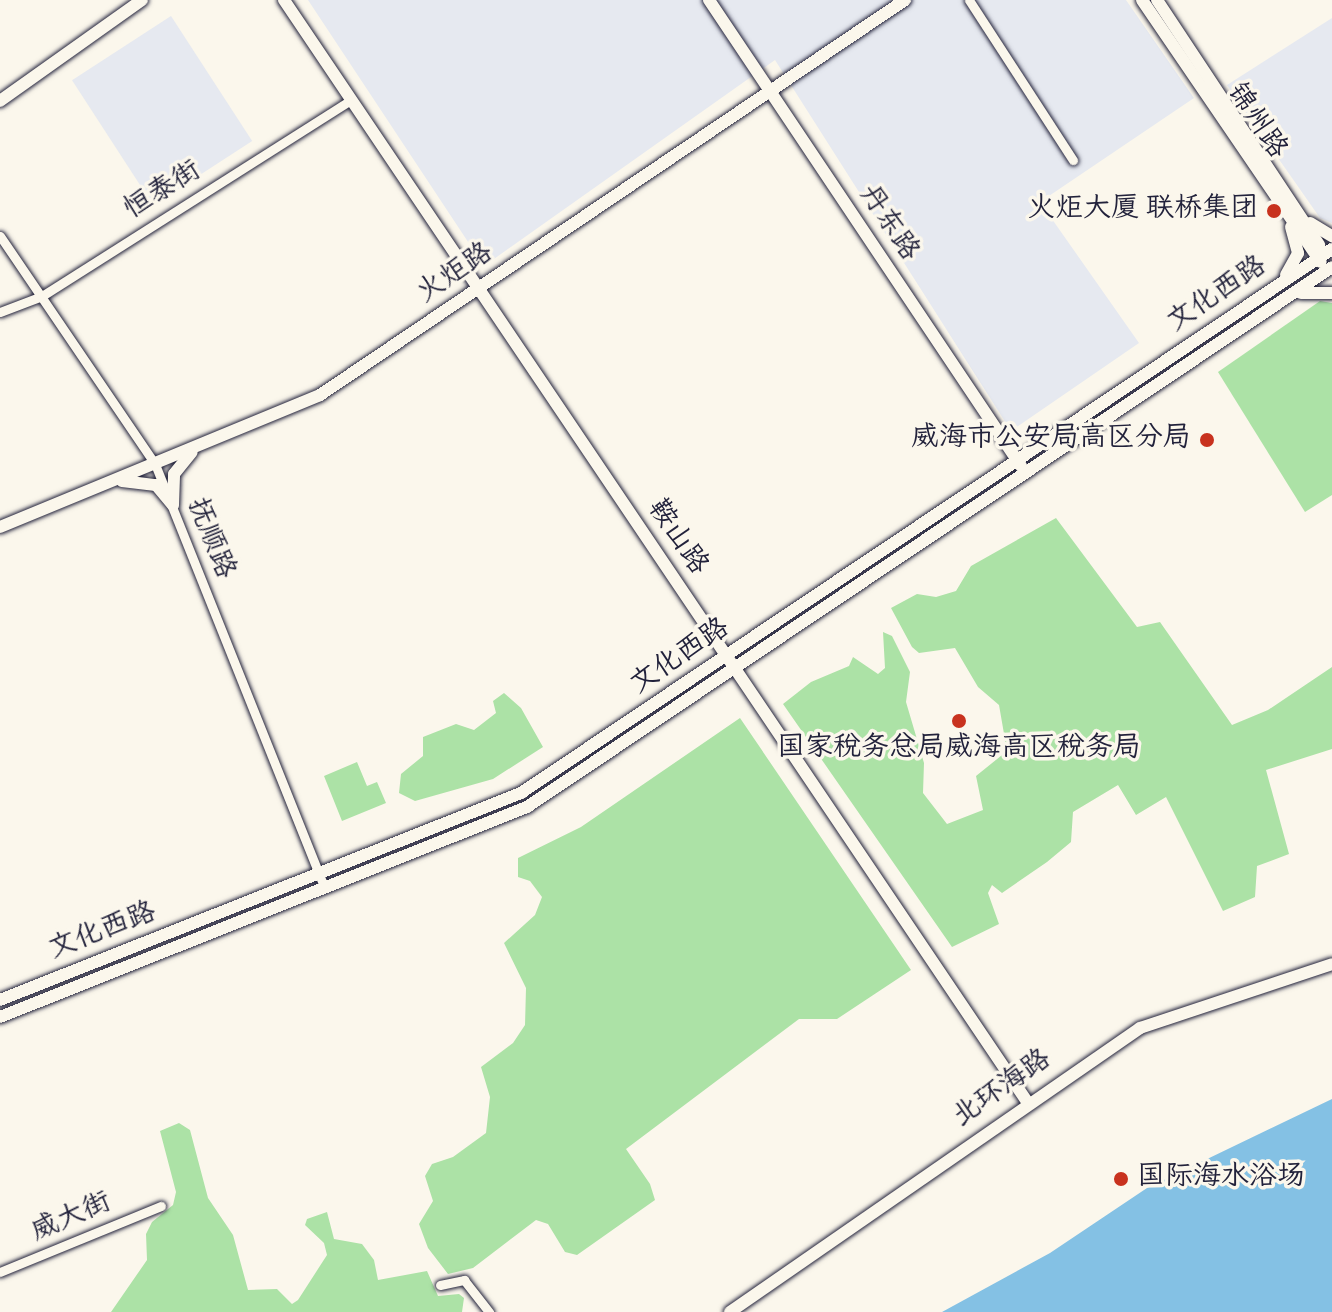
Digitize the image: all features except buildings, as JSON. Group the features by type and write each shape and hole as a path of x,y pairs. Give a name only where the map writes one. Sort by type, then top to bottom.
{"main road":[{"path":"0,101 142,0"},
{"name":"鞍山路","path":"284,0 349,101 1028,1103"},
{"name":"丹东路","path":"709,0 1026,474"},
{"name":"火炬路","path":"0,527 320,395 905,0"},
{"name":"锦州路","path":"1142,0 1328,260"},
{"name":"锦州路","path":"1157,0 1287,204"},
{"path":"1287,204 1314,228 1332,236"},
{"path":"1271,289 1294,266 1298,253 1287,204"},
{"name":"文化西路","path":"0,1017 521,793 1271,289 1328,260"},
{"name":"文化西路","path":"0,1000 527,807 737,670 1280,302 1328,260"},
{"path":"1280,302 1310,290 1332,293"},
{"path":"173,505 174,474 196,448"},
{"path":"109,482 147,482 173,505"},
{"name":"北环海路","path":"730,1312 1140,1028 1332,964"}],"street":[{"path":"969,0 1073,160"},
{"name":"恒泰街","path":"0,312 42,296 349,101"},
{"name":"抚顺路","path":"0,236 155,464 322,880"},
{"name":"威大街","path":"0,1272 161,1206"},
{"path":"440,1285 464,1280 489,1312"}],"shaded area":[{"path":"308,0 1126,0 1194,98 1040,202 1139,343 1011,431 775,60 484,266"},
{"path":"171,16 252,141 153,205 72,80"},
{"path":"1332,18 1332,223 1320,218 1227,85"}],"green space":[{"path":"1320,301 1332,303 1332,495 1305,512 1218,372"},
{"path":"1056,518 1137,627 1160,622 1232,725 1268,710 1332,667 1332,749 1266,770 1289,854 1257,866 1255,897 1223,911 1166,797 1136,815 1118,785 1073,812 1071,842 1047,862 1002,893 992,885 988,893 999,924 952,947 783,704 811,682 849,666 853,657 878,674 885,668 883,632 892,636 910,672 906,702 924,763 923,793 947,824 983,810 976,776 1007,751 999,705 978,687 955,648 919,653 912,647 891,608 917,594 936,597 956,591 971,566"},
{"path":"504,693 521,708 543,747 493,779 415,801 399,793 401,774 423,756 423,737 456,724 474,730 496,713 493,701"},
{"path":"740,718 911,970 837,1019 799,1019 626,1149 650,1184 655,1200 577,1255 565,1252 548,1224 536,1220 473,1268 448,1274 428,1248 419,1224 433,1201 425,1176 432,1164 453,1157 486,1133 490,1097 481,1067 513,1043 525,1025 526,988 504,943 535,915 542,897 530,881 518,877 518,858 581,827"},
{"path":"357,762 367,786 377,782 386,803 342,821 324,776"},
{"path":"179,1123 190,1130 208,1198 233,1235 248,1290 277,1289 292,1304 298,1300 327,1255 324,1243 305,1225 307,1219 327,1212 334,1239 362,1244 374,1260 378,1280 427,1271 438,1296 459,1294 464,1298 462,1312 111,1312 147,1260 146,1234 152,1222 173,1205 176,1192 160,1131"}],"water":[{"path":"1332,1099 1332,1312 942,1312 1050,1253 1147,1188"}],"place":[{"name":"火炬大厦 联桥集团","path":"1274,211"},
{"name":"威海市公安局高区分局","path":"1207,440"},
{"name":"国家税务总局威海高区税务局","path":"959,721"},
{"name":"国际海水浴场","path":"1121,1179"}]}
